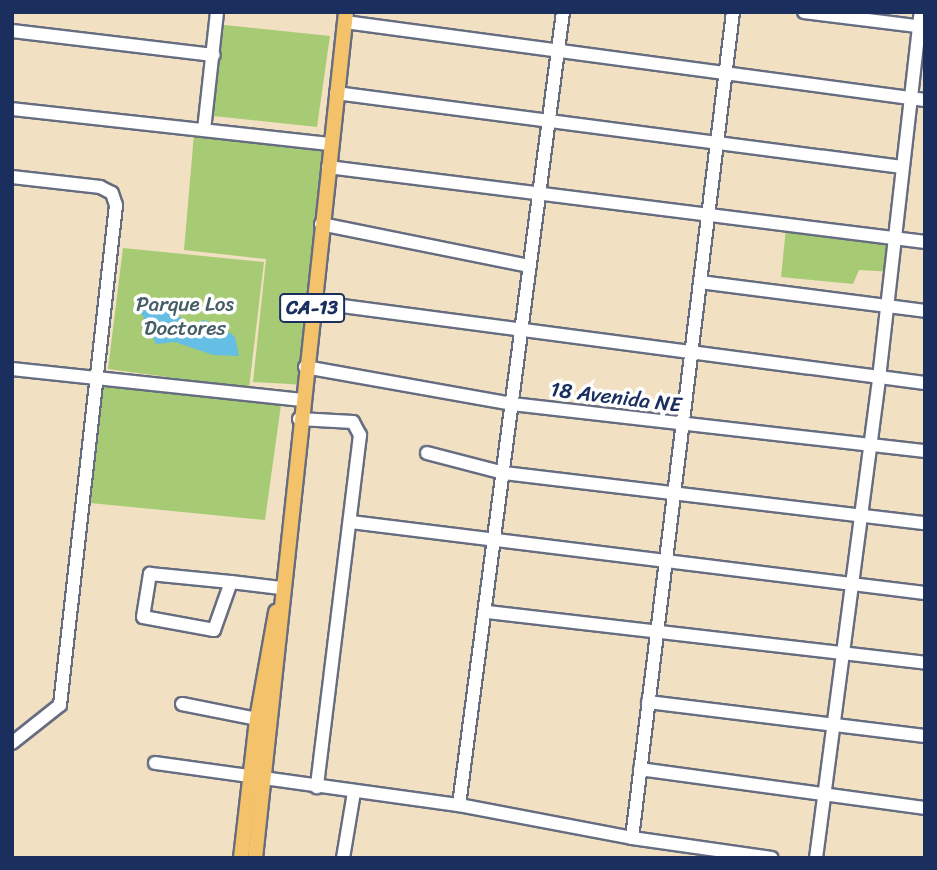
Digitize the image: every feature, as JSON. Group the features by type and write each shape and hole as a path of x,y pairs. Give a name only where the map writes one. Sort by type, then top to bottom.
{"main road":[{"name":"CA-13","path":"241,858 280,632 279,604 345,17"},
{"name":"CA-13","path":"255,858 257,719 270,630 279,604"}],"street":[{"path":"204,130 217,12"},
{"path":"458,805 487,612 563,12"},
{"path":"632,838 733,12"},
{"path":"804,12 922,27"},
{"path":"816,858 871,444 902,167 919,99 921,12"},
{"path":"345,17 559,51 919,99"},
{"path":"12,31 214,55"},
{"path":"337,93 902,167"},
{"path":"12,109 330,144"},
{"path":"328,167 925,242"},
{"path":"12,177 100,187 111,193 116,205 60,705 12,743"},
{"path":"321,224 530,266"},
{"path":"700,282 925,311"},
{"path":"312,302 925,383"},
{"name":"18 Avenida NE","path":"305,367 512,404 925,451"},
{"path":"12,369 302,400"},
{"path":"299,419 359,426 351,522 317,787"},
{"path":"427,453 504,473 925,523"},
{"path":"351,522 925,593"},
{"path":"231,582 214,629 143,617 150,574 231,582 281,588"},
{"path":"487,612 925,663"},
{"path":"648,702 925,736"},
{"path":"182,704 257,719"},
{"path":"155,763 256,780 458,805 632,838 772,858"},
{"path":"640,769 925,808"},
{"path":"343,858 354,792"}],"green space":[{"path":"224,25 330,36 317,127 213,116"},
{"path":"194,134 333,148 307,385 253,382 266,259 184,250"},
{"path":"787,218 898,231 894,272 859,270 853,284 781,277"},
{"name":"Parque Los Doctores","path":"123,248 264,262 249,388 108,369"},
{"path":"104,382 281,405 265,520 90,503"}],"water":[{"path":"145,299 167,305 185,322 194,325 203,320 220,325 235,337 239,356 213,355 175,342 156,344 141,312"}]}
